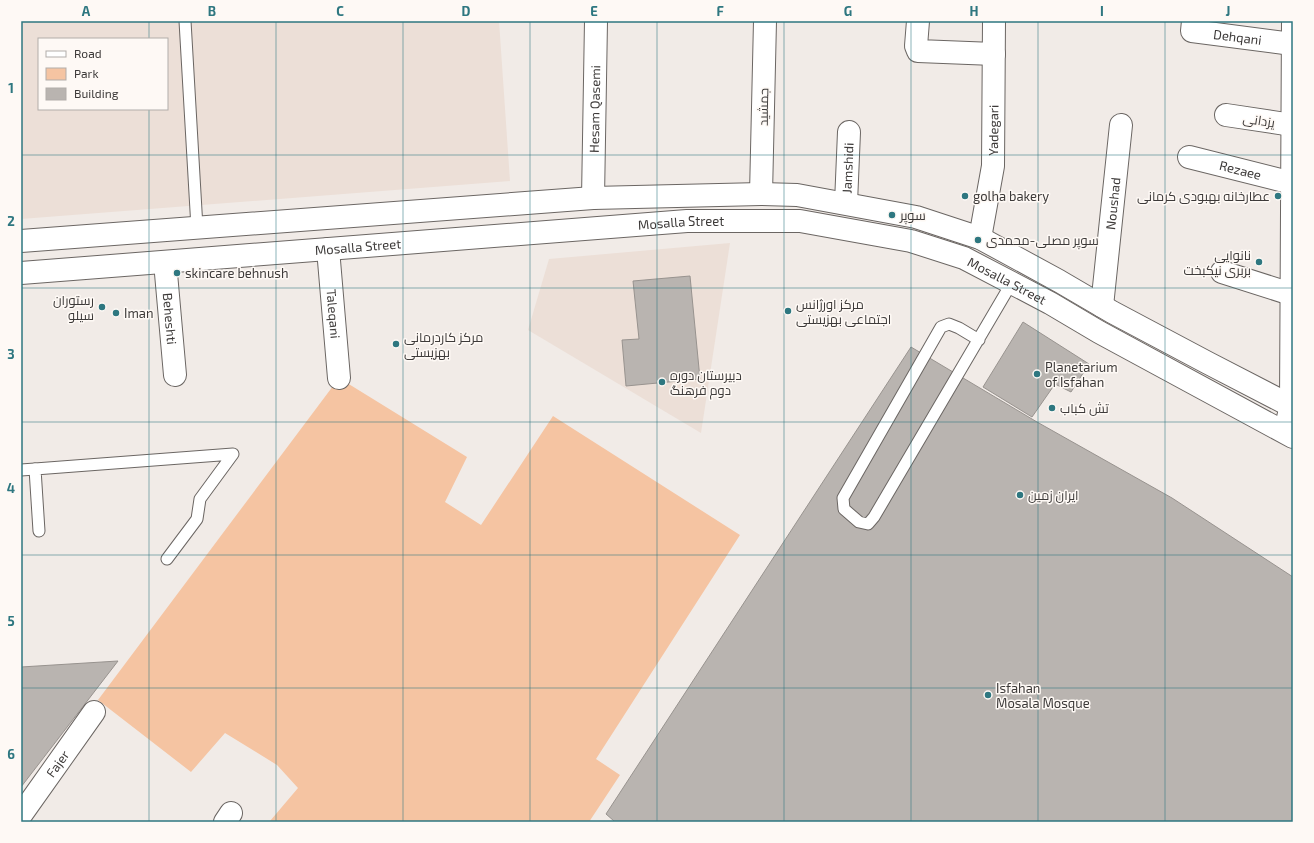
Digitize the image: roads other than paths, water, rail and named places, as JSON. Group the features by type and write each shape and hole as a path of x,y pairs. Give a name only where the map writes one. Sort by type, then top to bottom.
{"main road":[{"name":"Hesam Qasemi","path":"593,198 596,21"},
{"name":"جمشید","path":"761,194 765,21"},
{"path":"918,21 916,46 918,51 994,54"},
{"name":"Yadegari","path":"980,238 993,166 994,21"},
{"name":"Dehqani","path":"1193,21 1192,31 1292,44"},
{"path":"1289,435 1292,406 1291,294 1293,21"},
{"name":"یزدانی","path":"1226,115 1292,125"},
{"name":"Noushad","path":"1102,306 1121,125"},
{"name":"Jamshidi","path":"846,203 849,132"},
{"name":"Rezaee","path":"1189,157 1292,183"},
{"name":"Mosalla Street","path":"21,241 593,198 761,194 797,195 916,217 980,238 1102,306 1292,406"},
{"name":"Mosalla Street","path":"21,273 687,221 800,221 910,241 964,258 1011,284 1050,303 1099,332 1202,386 1289,435"},
{"path":"197,228 199,259"},
{"name":"Taleqani","path":"328,249 339,378"},
{"name":"Beheshti","path":"164,262 175,375"},
{"path":"1222,272 1291,294"},
{"name":"Fajer","path":"21,815 94,712"}],"lane":[{"path":"185,21 197,228"},
{"path":"979,340 960,328 949,324 941,327 843,498 844,509 859,522 868,524 874,517 979,340 1011,284"},
{"path":"21,470 233,454 200,499 197,519 167,559"},
{"path":"35,469 39,531"}],"place":[{"name":"golha bakery","path":"965,196"},
{"name":"عطارخانه بهبودی کرمانی","path":"1278,196"},
{"name":"سوپر","path":"892,215"},
{"name":"سوپر مصلی-محمدی","path":"978,240"},
{"name":"نانوایی بربری نیکبخت","path":"1259,262"},
{"name":"skincare behnush","path":"177,273"},
{"name":"رستوران سیلو","path":"102,307"},
{"name":"مرکز اورژانس اجتماعی بهزیستی","path":"788,311"},
{"name":"Iman","path":"116,313"},
{"name":"مرکز کاردرمانی بهزیستی","path":"396,344"},
{"name":"Planetarium of Isfahan","path":"1037,374"},
{"name":"دبیرستان دوره دوم فرهنگ","path":"662,382"},
{"name":"تش کباب","path":"1052,408"},
{"name":"ایران زمین","path":"1020,495"},
{"name":"Isfahan Mosala Mosque","path":"988,695"}]}
